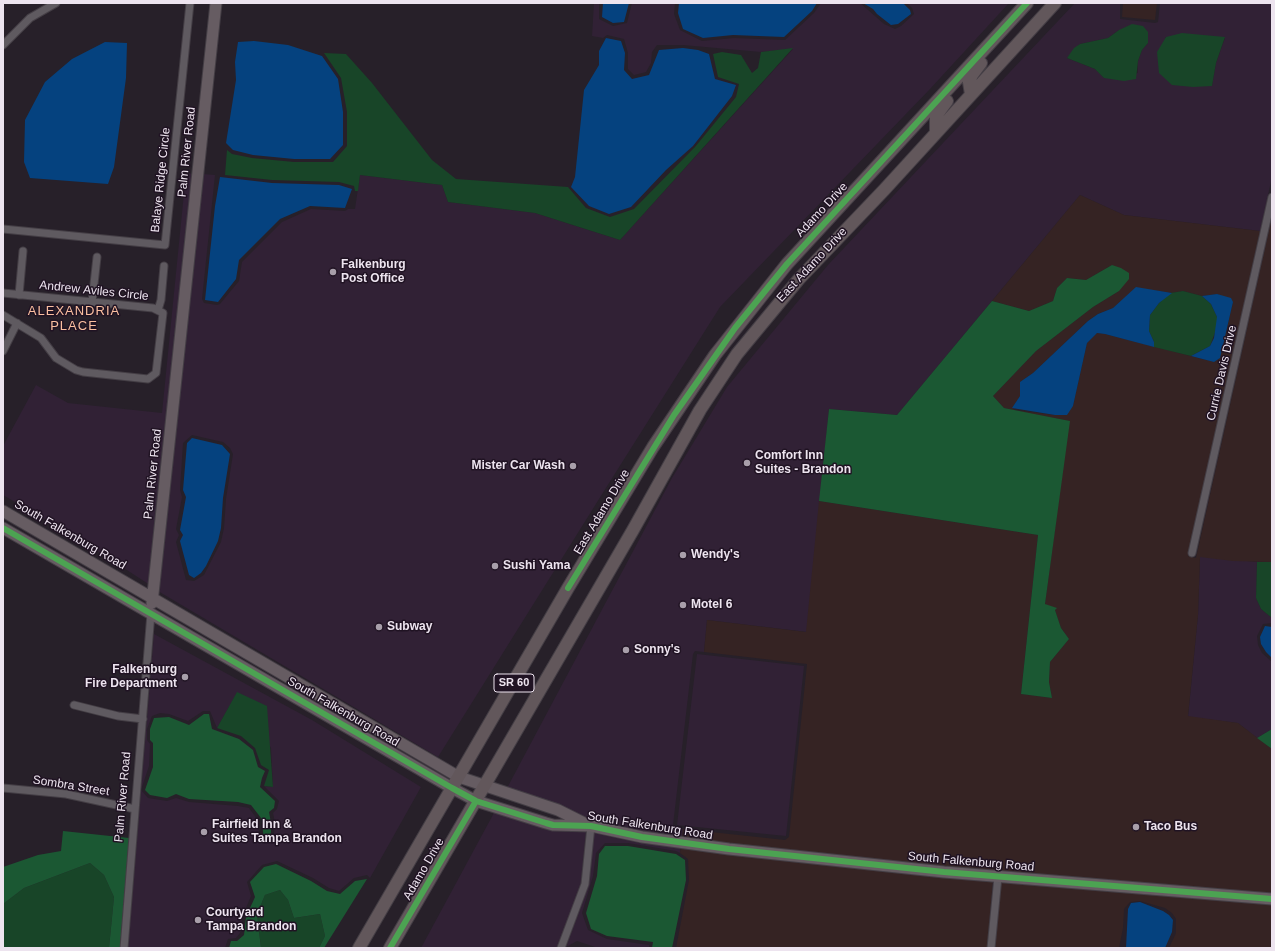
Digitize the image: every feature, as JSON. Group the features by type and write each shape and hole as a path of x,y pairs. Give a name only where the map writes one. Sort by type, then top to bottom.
{"main road":[{"name":"Adamo Drive","path":"653,447 715,355 765,290 1027,3"},
{"name":"SR 60","path":"971,94 1055,3"},
{"path":"971,94 969,82 972,75 985,58 994,39"},
{"path":"936,132 936,116 951,95 951,86"},
{"name":"East Adamo Drive","path":"484,786 711,393 737,354 778,302 971,94"},
{"path":"778,302 775,297 779,286 846,210 850,196"},
{"path":"711,393 708,382 712,373 761,305 765,290"},
{"name":"East Adamo Drive","path":"459,777 568,588 653,447"},
{"name":"Adamo Drive","path":"359,948 459,777"},
{"name":"Adamo Drive","path":"390,948 484,786"}],"street":[{"path":"3,45 30,18 56,3"},
{"name":"Balaye Ridge Circle","path":"3,229 165,245 190,3"},
{"name":"Palm River Road","path":"124,948 151,613 216,3"},
{"name":"Currie Davis Drive","path":"1192,553 1272,197"},
{"path":"19,295 23,251"},
{"path":"92,302 97,257"},
{"path":"158,310 161,300 164,266"},
{"name":"Andrew Aviles Circle","path":"3,293 153,308 158,310 163,313 157,369 154,376 148,379 76,370 56,358 41,338 3,315"},
{"path":"3,351 17,323"},
{"name":"South Falkenburg Road","path":"3,511 459,777 558,810 590,826"},
{"name":"South Falkenburg Road","path":"3,528 476,801 553,825 590,826 642,837 722,848 998,877 1272,899"},
{"path":"209,648 216,635"},
{"path":"290,694 298,682"},
{"path":"74,705 118,716 142,719"},
{"name":"Sombra Street","path":"3,788 66,794 135,809"},
{"path":"561,948 585,884 590,826"},
{"path":"991,948 998,877"}],"shaded area":[{"path":"594,3 599,3 599,19 613,26 627,23 632,3 675,3 674,14 680,30 702,41 734,38 785,40 814,13 821,3 860,3 884,24 895,29 901,26 914,14 912,8 907,3 1009,3 930,89 720,307 438,757 158,591 202,174 215,175 202,299 204,303 220,304 239,281 242,262 282,222 311,209 345,211 348,209 355,209 360,175 442,185 448,202 535,213 620,240 793,49 761,52 683,45 657,45 652,52 651,63 646,72 634,75 628,69 628,53 624,39 607,35 603,38 592,36","holes":["192,435 223,442 230,448 233,454 221,542 204,575 194,581 186,580 176,542 179,535 176,529 182,497 180,490 183,443"]},
{"path":"1075,3 1120,3 1120,19 1155,23 1158,22 1160,3 1272,3 1272,177 1260,231 1124,215 1080,195 897,415 829,409 807,632 707,620 704,652 695,651 693,654 673,825 675,828 683,829 682,839 595,823 506,790 672,478 727,387 828,265","holes":["1119,30 1148,43 1142,50 1138,61 1138,73 1104,78 1095,69 1067,58 1080,44 1108,38","1165,37 1225,38 1216,63 1212,86"]},
{"path":"1123,3 1157,3 1155,20 1122,17"},
{"path":"186,173 194,174 150,585 82,541 3,495 3,446 36,385 68,403 162,413"},
{"path":"1080,195 1124,215 1260,231 1188,556 1196,558 1272,217 1272,562 1233,561 1200,557 1198,615 1188,716 1238,723 1272,749 1272,896 998,873 682,839 683,829 785,840 789,837 807,664 704,652 707,620 806,632 819,501 1038,535 1021,694 1052,698 1049,682 1050,662 1069,639 1061,628 1055,610 1045,604 1069,421 1014,410 1004,408 993,396 1036,351 1093,307 1119,291 1112,265 1086,280 1067,278 1057,288 1053,301 1029,311 992,301","holes":["1136,288 1172,293 1183,291 1202,296 1217,294 1233,302 1220,358 1214,362 1097,333 1087,343 1073,406 1055,415 1014,410 1013,407 1020,396 1020,382 1033,373 1088,321 1098,314 1113,308"]},
{"path":"1200,556 1257,562 1256,598 1261,609 1272,618 1272,623 1263,624 1257,636 1258,645 1262,653 1272,662 1272,729 1257,738 1238,723 1188,717 1198,615"},
{"path":"154,634 312,720 421,787 370,878 367,875 354,878 339,891 329,888 313,878 277,861 262,865 247,882 251,896 243,915 240,933 236,938 228,939 225,948 128,948 141,790","holes":["237,693 271,748 273,787 264,786 279,801 277,809 273,813 275,823 274,834 264,841 260,838 257,819 249,808 189,802 176,798 167,801 148,798 141,790 149,766 150,744 147,740 147,729 152,716 160,713 169,714 188,721 203,711 210,711 217,728"]},
{"path":"697,654 804,666 786,836 677,825"},
{"path":"495,811 586,830 581,884 557,948 421,948"},
{"path":"594,831 681,846 680,853 676,851 628,843 605,843 596,853 593,876 582,913 588,930 607,939 649,945 649,948 598,948 577,941 566,947 589,885"},
{"path":"681,846 993,880 987,948 676,948 689,880 688,859 680,853"},
{"path":"1001,881 1272,903 1272,948 1169,948 1176,933 1176,919 1172,913 1165,908 1140,901 1130,902 1124,909 1123,928 1119,948 995,948"}],"green space":[{"path":"1132,24 1143,26 1148,32 1148,43 1142,50 1138,61 1136,79 1124,81 1104,78 1095,69 1067,58 1074,48 1080,44 1108,38 1119,30"},
{"path":"1182,33 1225,37 1216,63 1212,86 1193,87 1172,85 1159,73 1157,52 1166,37"},
{"path":"793,48 620,240 535,213 448,202 442,185 360,175 358,191 355,191 354,186 339,182 272,180 225,175 227,150 232,154 252,158 294,162 333,162 347,146 347,112 341,78 324,53 346,54 372,83 432,160 456,179 568,187 586,208 610,217 634,209 695,147 736,97 739,84 718,77 713,54 722,52 741,55 752,73 758,68 761,52"},
{"path":"1112,265 1129,273 1129,279 1119,291 1093,307 1036,351 993,396 1004,408 1070,421 1045,604 1057,608 1055,610 1061,628 1069,639 1050,662 1049,682 1052,698 1021,694 1038,535 819,501 829,409 897,415 992,301 1029,311 1053,301 1057,288 1067,278 1086,280"},
{"path":"1183,291 1202,296 1211,304 1217,317 1217,327 1210,346 1191,356 1154,347 1154,342 1149,331 1150,315 1159,303 1170,293"},
{"path":"1257,562 1272,562 1272,618 1261,609 1256,598"},
{"path":"237,692 267,706 273,787 264,786 269,770 261,765 255,748 241,736 217,728"},
{"path":"204,714 209,714 212,729 239,739 253,750 258,767 265,771 260,787 275,801 274,808 269,812 271,833 264,838 261,818 251,805 238,802 189,799 176,794 167,798 150,795 145,790 153,767 153,743 150,740 150,729 154,718 169,717 189,725"},
{"path":"1272,729 1272,749 1257,738"},
{"path":"63,831 129,838 120,948 109,948 114,897 104,875 90,863 24,888 3,904 3,867 38,855 61,851"},
{"path":"605,846 628,846 676,854 685,860 686,880 672,948 652,948 653,942 607,936 591,929 586,913 597,876 599,854"},
{"path":"90,863 104,875 114,897 109,948 3,948 3,904 24,888"},
{"path":"276,864 311,881 327,891 340,894 355,881 367,879 324,948 319,948 325,936 320,914 294,918 288,900 280,890 265,895 257,914 261,948 229,948 231,941 237,941 244,935 246,917 255,897 250,882 264,867"},
{"path":"280,890 288,900 294,918 320,914 325,936 319,948 261,948 257,914 265,895"}],"water":[{"path":"603,3 629,3 624,22 613,23 602,17"},
{"path":"679,3 817,3 812,11 784,37 733,35 703,38 683,29 678,13"},
{"path":"863,3 903,3 910,10 911,14 898,24 891,25 873,9"},
{"path":"606,38 621,41 625,53 624,70 632,79 649,75 659,50 683,48 698,50 709,54 715,79 736,85 732,96 693,146 666,170 631,207 609,214 589,206 571,187 575,177 584,90 599,65 599,51"},
{"path":"254,41 288,45 322,56 338,79 343,112 343,145 330,159 294,159 253,155 233,150 226,143 236,80 235,62 238,42"},
{"path":"105,42 127,43 126,78 114,167 108,184 30,178 24,162 25,120 45,82 72,59"},
{"path":"220,177 272,183 339,185 352,189 345,208 310,206 280,219 239,260 236,279 218,302 205,300 215,206"},
{"path":"1136,287 1172,293 1159,303 1150,315 1149,331 1154,342 1154,347 1097,333 1087,343 1073,406 1067,415 1055,415 1012,408 1020,396 1020,382 1033,373 1088,321 1098,314 1113,308"},
{"path":"1217,294 1231,298 1233,302 1220,358 1214,362 1191,356 1210,346 1214,338 1217,317 1211,304 1202,296"},
{"path":"192,438 222,445 230,454 218,541 206,566 201,573 194,578 189,575 180,541 183,535 180,530 186,497 183,490 187,443"},
{"path":"1265,626 1272,627 1272,658 1261,644 1260,637"},
{"path":"1140,902 1163,911 1173,920 1172,932 1165,948 1126,948 1128,909 1131,903"}],"cycle path":[{"path":"568,588 674,415 735,328 787,264 1027,3"},
{"path":"3,528 452,788 476,801 546,823 553,825 591,826 642,837 729,849 944,872 1272,899"},
{"path":"390,948 476,801"}],"place":[{"name":"Falkenburg Post Office","path":"333,272"},
{"name":"Comfort Inn Suites - Brandon","path":"747,463"},
{"name":"Mister Car Wash","path":"573,466"},
{"name":"Wendy's","path":"683,555"},
{"name":"Sushi Yama","path":"495,566"},
{"name":"Motel 6","path":"683,605"},
{"name":"Subway","path":"379,627"},
{"name":"Sonny's","path":"626,650"},
{"name":"Falkenburg Fire Department","path":"185,677"},
{"name":"Taco Bus","path":"1136,827"},
{"name":"Fairfield Inn & Suites Tampa Brandon","path":"204,832"},
{"name":"Courtyard Tampa Brandon","path":"198,920"}],"district":[{"name":"ALEXANDRIA PLACE","path":"74,318"}]}
